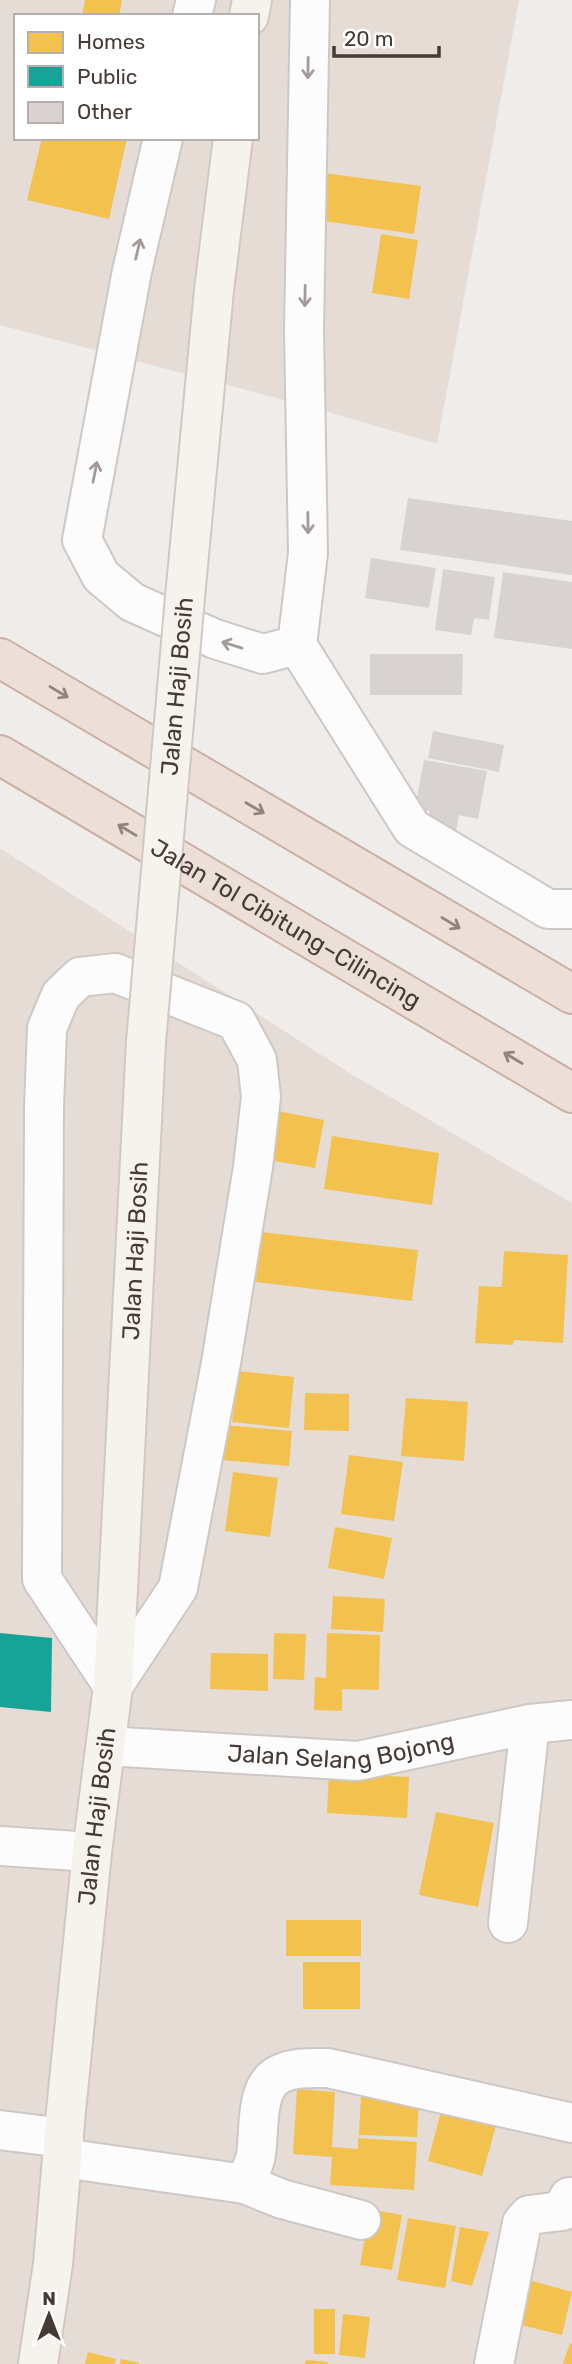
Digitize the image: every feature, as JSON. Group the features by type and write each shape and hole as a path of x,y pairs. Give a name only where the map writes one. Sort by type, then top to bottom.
{"highway":[{"path":"0,658 572,994"},
{"name":"Jalan Tol Cibitung–Cilincing","path":"0,755 572,1093"}],"main road":[{"name":"Jalan Haji Bosih","path":"38,2364 53,2264 92,1852 113,1686 146,1042 214,290 233,140"}],"street":[{"path":"310,0 304,330 309,554 298,645 412,828 548,909 572,909"},
{"path":"163,140 132,271 82,540 101,576 132,602 215,639 263,654 298,645"},
{"path":"115,973 236,1021 257,1060 261,1097 253,1167 223,1350 178,1588 113,1686 42,1580 44,1107 47,1028 61,995 80,977 115,973"},
{"name":"Jalan Selang Bojong","path":"106,1745 358,1761 530,1724 572,1720"},
{"path":"508,1923 530,1724"},
{"path":"0,1846 92,1852"},
{"path":"245,2184 256,2157 265,2090 276,2075 293,2069 328,2068 572,2123"},
{"path":"0,2130 64,2148 245,2184 282,2199 361,2220"},
{"path":"494,2364 522,2223 529,2215 562,2211 569,2197"}],"shaded area":[{"path":"0,0 519,0 437,444 311,407 0,325"},
{"path":"0,848 351,1074 572,1203 572,2364 0,2364"}],"building: Homes":[{"path":"85,0 122,0 119,14 82,14"},
{"path":"42,140 127,140 109,219 27,200"},
{"path":"324,173 421,186 414,234 317,220"},
{"path":"381,234 418,240 409,299 372,293"},
{"path":"277,1111 324,1120 315,1168 268,1160"},
{"path":"332,1136 439,1153 432,1205 324,1189"},
{"path":"261,1232 418,1250 412,1301 256,1282"},
{"path":"504,1251 568,1255 563,1343 514,1340 513,1345 475,1343 479,1286 502,1287"},
{"path":"238,1371 294,1377 289,1428 232,1422"},
{"path":"305,1393 349,1394 349,1431 304,1430"},
{"path":"406,1398 468,1402 464,1461 401,1456"},
{"path":"224,1425 292,1431 289,1466 221,1460"},
{"path":"349,1455 403,1462 394,1521 341,1514"},
{"path":"233,1472 278,1478 270,1537 225,1531"},
{"path":"335,1527 392,1538 384,1579 328,1568"},
{"path":"333,1596 385,1599 383,1632 331,1629"},
{"path":"274,1633 306,1634 304,1680 273,1679"},
{"path":"327,1633 380,1635 379,1690 342,1689 342,1711 314,1710 315,1677 326,1678"},
{"path":"211,1653 268,1654 268,1691 210,1689"},
{"path":"329,1773 409,1777 407,1818 327,1813"},
{"path":"436,1812 494,1823 478,1907 419,1895"},
{"path":"286,1920 361,1920 361,1956 286,1956"},
{"path":"303,1962 360,1962 360,2009 303,2009"},
{"path":"297,2089 335,2092 332,2147 358,2149 358,2138 417,2142 414,2190 330,2185 332,2157 293,2154"},
{"path":"361,2095 419,2097 417,2137 359,2135"},
{"path":"444,2100 499,2115 482,2176 428,2161"},
{"path":"370,2209 402,2215 392,2270 360,2265"},
{"path":"408,2218 456,2226 445,2288 397,2280"},
{"path":"460,2227 489,2232 472,2286 451,2281"},
{"path":"532,2281 572,2292 562,2335 521,2325"},
{"path":"314,2309 335,2309 335,2354 314,2354"},
{"path":"343,2314 370,2317 365,2358 339,2355"},
{"path":"570,2343 572,2364 563,2364"},
{"path":"88,2352 116,2359 114,2364 85,2364"},
{"path":"121,2359 139,2363 139,2364 120,2364"},
{"path":"306,2360 328,2362 328,2364 305,2364"}],"building: Public":[{"path":"0,1633 52,1638 51,1712 0,1707"}],"building: Other":[{"path":"408,498 572,521 572,575 400,550"},
{"path":"371,558 436,568 429,608 365,598"},
{"path":"443,569 495,577 489,620 474,618 471,635 435,630"},
{"path":"503,572 572,582 572,649 494,638"},
{"path":"370,654 463,654 462,695 370,695"},
{"path":"433,731 504,745 499,772 428,758"},
{"path":"424,760 487,771 478,819 459,815 456,831 426,825 430,811 415,808"}]}
